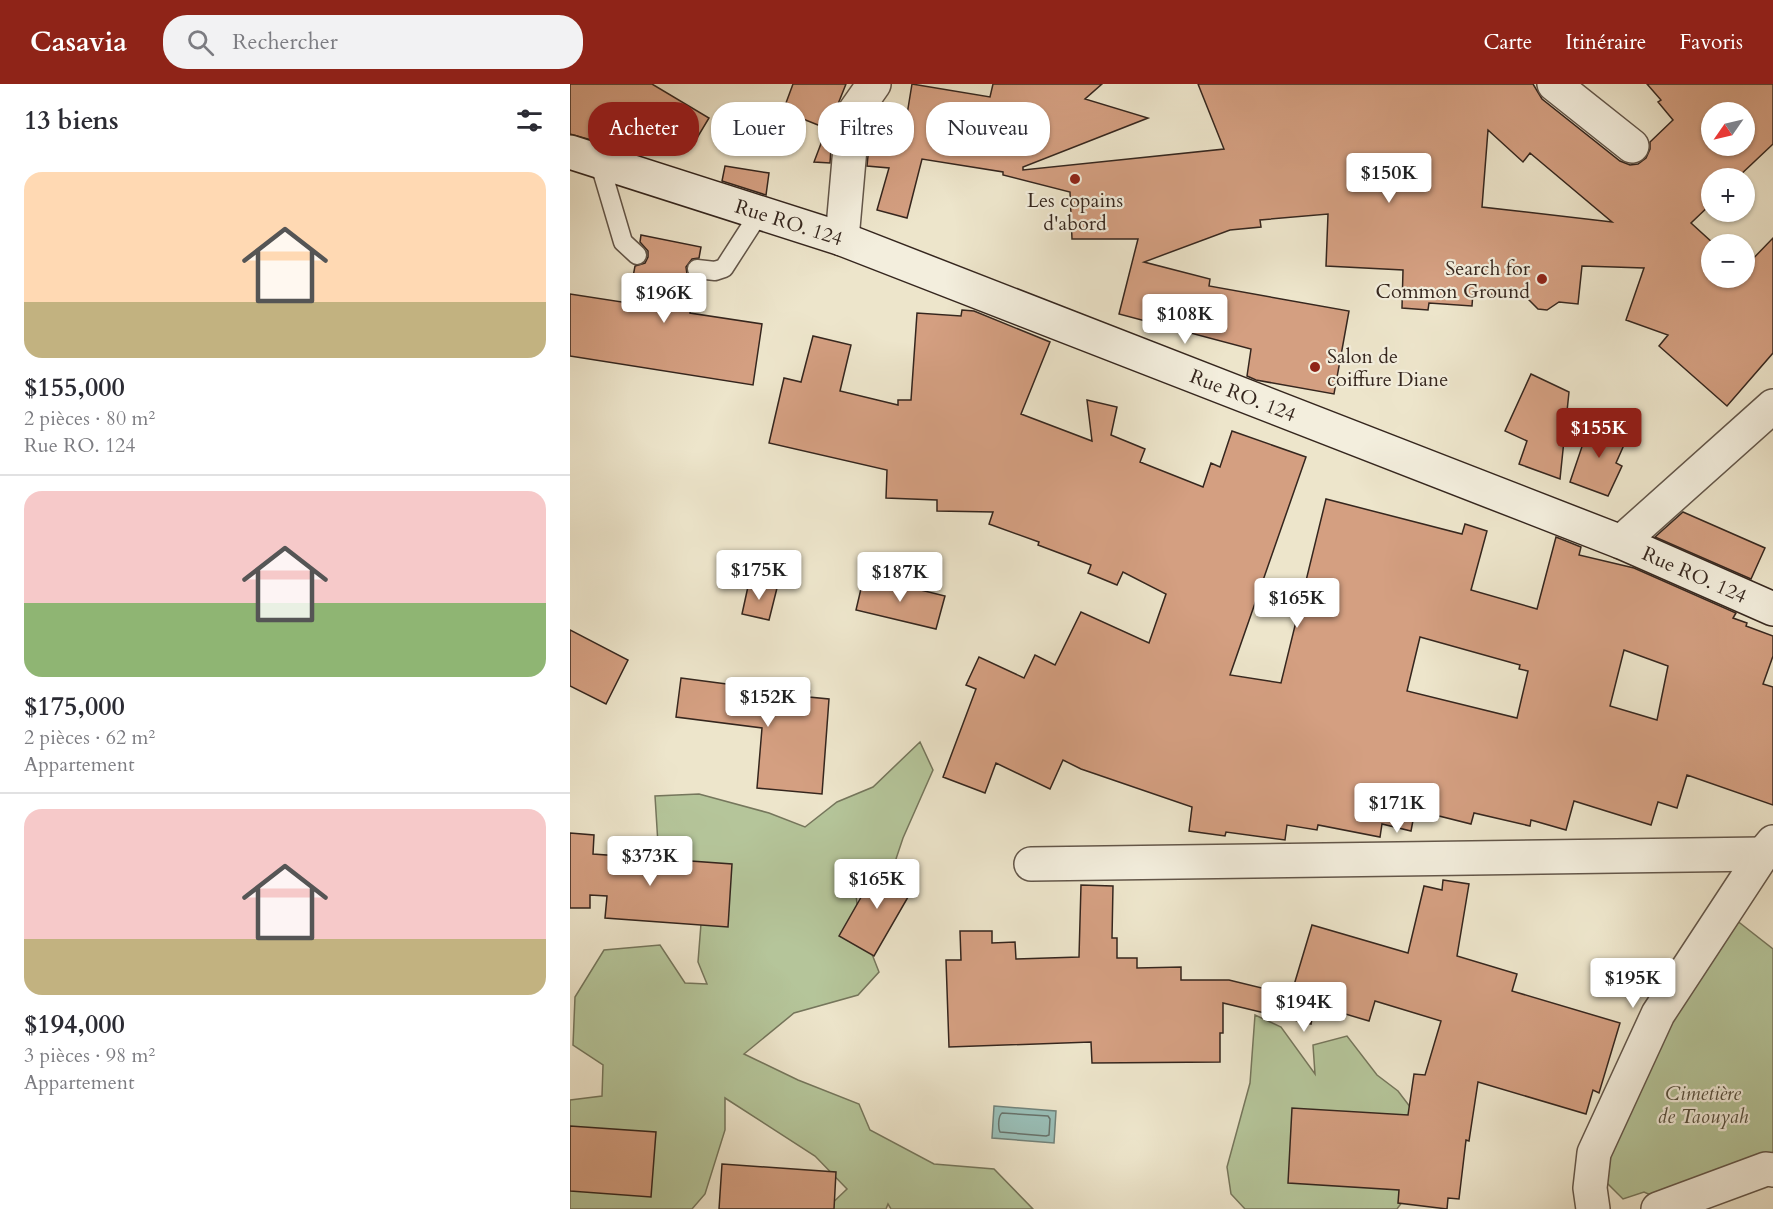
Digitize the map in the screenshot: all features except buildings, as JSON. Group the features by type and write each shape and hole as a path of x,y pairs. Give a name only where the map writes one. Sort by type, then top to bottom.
{"street":[{"path":"842,239 853,114 874,84"},
{"path":"1554,84 1632,146"},
{"name":"Rue RO. 124","path":"585,156 842,239 1621,542 1773,609"},
{"path":"1621,542 1773,406"},
{"path":"1031,864 1768,848"},
{"path":"1593,1209 1590,1188 1594,1152 1658,1014 1768,848"},
{"path":"1658,1209 1766,1169 1773,1170"}],"lane":[{"path":"585,156 623,242 637,255"},
{"path":"697,269 715,271 724,268 760,212"}],"green space":[{"path":"920,742 933,770 903,838 891,874 855,886 859,921 879,972 858,995 794,1013 744,1054 798,1080 859,1104 870,1130 934,1164 994,1169 1033,1209 891,1209 888,1204 886,1209 826,1209 847,1189 815,1156 725,1098 725,1130 705,1194 692,1209 570,1209 570,1100 602,1096 603,1065 573,1045 575,997 604,950 660,945 685,983 707,984 698,962 702,911 719,880 658,844 655,796 699,794 769,813 805,827 837,802 873,787"},
{"name":"Cimetière de Taouyah","path":"1731,916 1773,949 1773,1163 1662,1200 1644,1192 1623,1199 1602,1178 1667,1014"},
{"path":"1255,1015 1281,1027 1315,1074 1313,1045 1347,1036 1377,1075 1398,1091 1414,1112 1411,1190 1397,1209 1245,1209 1231,1194 1227,1167 1250,1083"}],"water":[{"path":"994,1106 1056,1111 1054,1143 992,1138"}],"place":[{"name":"Les copains d'abord","path":"1075,179"},
{"name":"Search for Common Ground","path":"1542,279"},
{"name":"Salon de coiffure Diane","path":"1315,367"}]}
